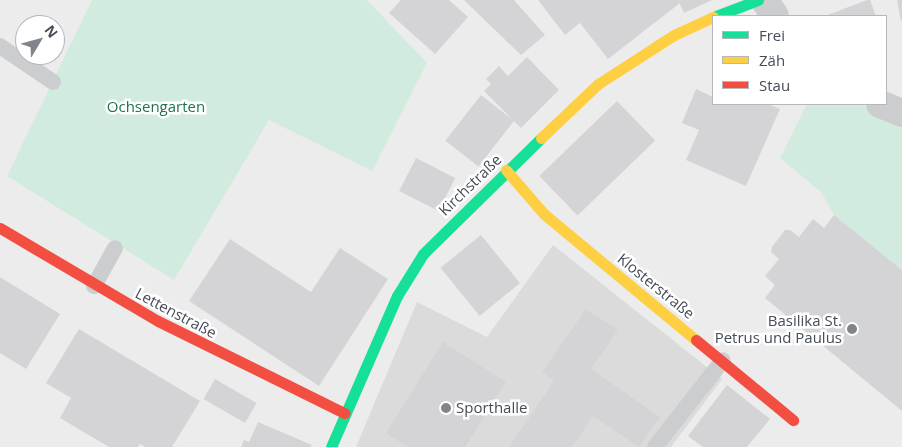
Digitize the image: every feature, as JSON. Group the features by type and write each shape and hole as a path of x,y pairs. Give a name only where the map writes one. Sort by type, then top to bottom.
{"street":[{"name":"Kirchstraße","path":"720,15 758,0"},
{"path":"764,0 773,15"},
{"name":"Kirchstraße","path":"331,447 344,413 397,296 423,254 451,223 506,170 609,75 674,35 712,18"},
{"path":"882,105 902,114"},
{"name":"Klosterstraße","path":"506,170 544,214 723,360 793,420"},
{"name":"Lettenstraße","path":"0,228 94,286 164,324 344,413"}],"lane":[{"path":"0,46 53,82"},
{"path":"94,286 115,248"},
{"path":"655,447 723,360"}],"shaded area":[{"path":"553,245 722,379 671,447 356,447 417,302 487,337"}],"green space":[{"name":"Ochsengarten","path":"92,0 367,0 427,63 372,171 269,120 174,280 7,176 61,65 65,65 65,56"},
{"path":"806,105 863,105 902,125 902,270 834,215 821,192 780,158"}],"building":[{"path":"401,0 449,0 468,17 435,54 389,13"},
{"path":"464,0 514,0 545,35 521,55"},
{"path":"538,0 677,0 680,3 608,59 580,23 565,35"},
{"path":"678,0 712,0 684,13"},
{"path":"870,0 876,15 828,15"},
{"path":"897,0 902,0 902,21 901,21"},
{"path":"527,57 559,90 521,128 484,91 491,84 486,79 499,66 508,76"},
{"path":"696,89 712,97 712,105 770,105 780,109 746,186 686,160 699,130 682,123"},
{"path":"481,95 514,121 478,167 445,141"},
{"path":"617,101 655,141 578,216 539,176"},
{"path":"416,158 455,178 438,211 399,191"},
{"name":"Basilika St. Petrus und Paulus","path":"834,215 902,270 902,411 765,298 775,285 765,276 779,259 771,252 772,247 785,230 790,230 799,237 813,219 824,228"},
{"path":"481,235 520,283 480,316 441,268"},
{"path":"230,239 311,292 340,248 388,279 319,386 189,301"},
{"path":"0,277 60,314 26,369 0,353"},
{"path":"586,309 618,330 591,369 660,417 639,447 593,416 572,447 509,447 554,381 542,372"},
{"path":"79,329 200,401 172,447 145,447 140,444 138,447 109,447 60,418 71,398 46,383"},
{"name":"Sporthalle","path":"443,342 506,382 465,447 408,447 386,433"},
{"path":"215,379 257,403 245,423 204,399"},
{"path":"727,385 770,419 747,447 703,447 688,436"},
{"path":"258,422 312,445 311,447 241,447 244,440 249,442"}],"traffic: fast":[{"path":"719,15 758,0"},
{"path":"331,447 397,296 423,254 541,138"}],"traffic: slow":[{"path":"541,138 598,84 674,35 712,17"},
{"path":"506,170 544,214 696,340"}],"traffic: jam":[{"path":"0,228 158,321 344,413"},
{"path":"696,340 793,420"}],"place":[{"name":"Basilika St. Petrus und Paulus","path":"852,329"},
{"name":"Sporthalle","path":"446,408"}]}
